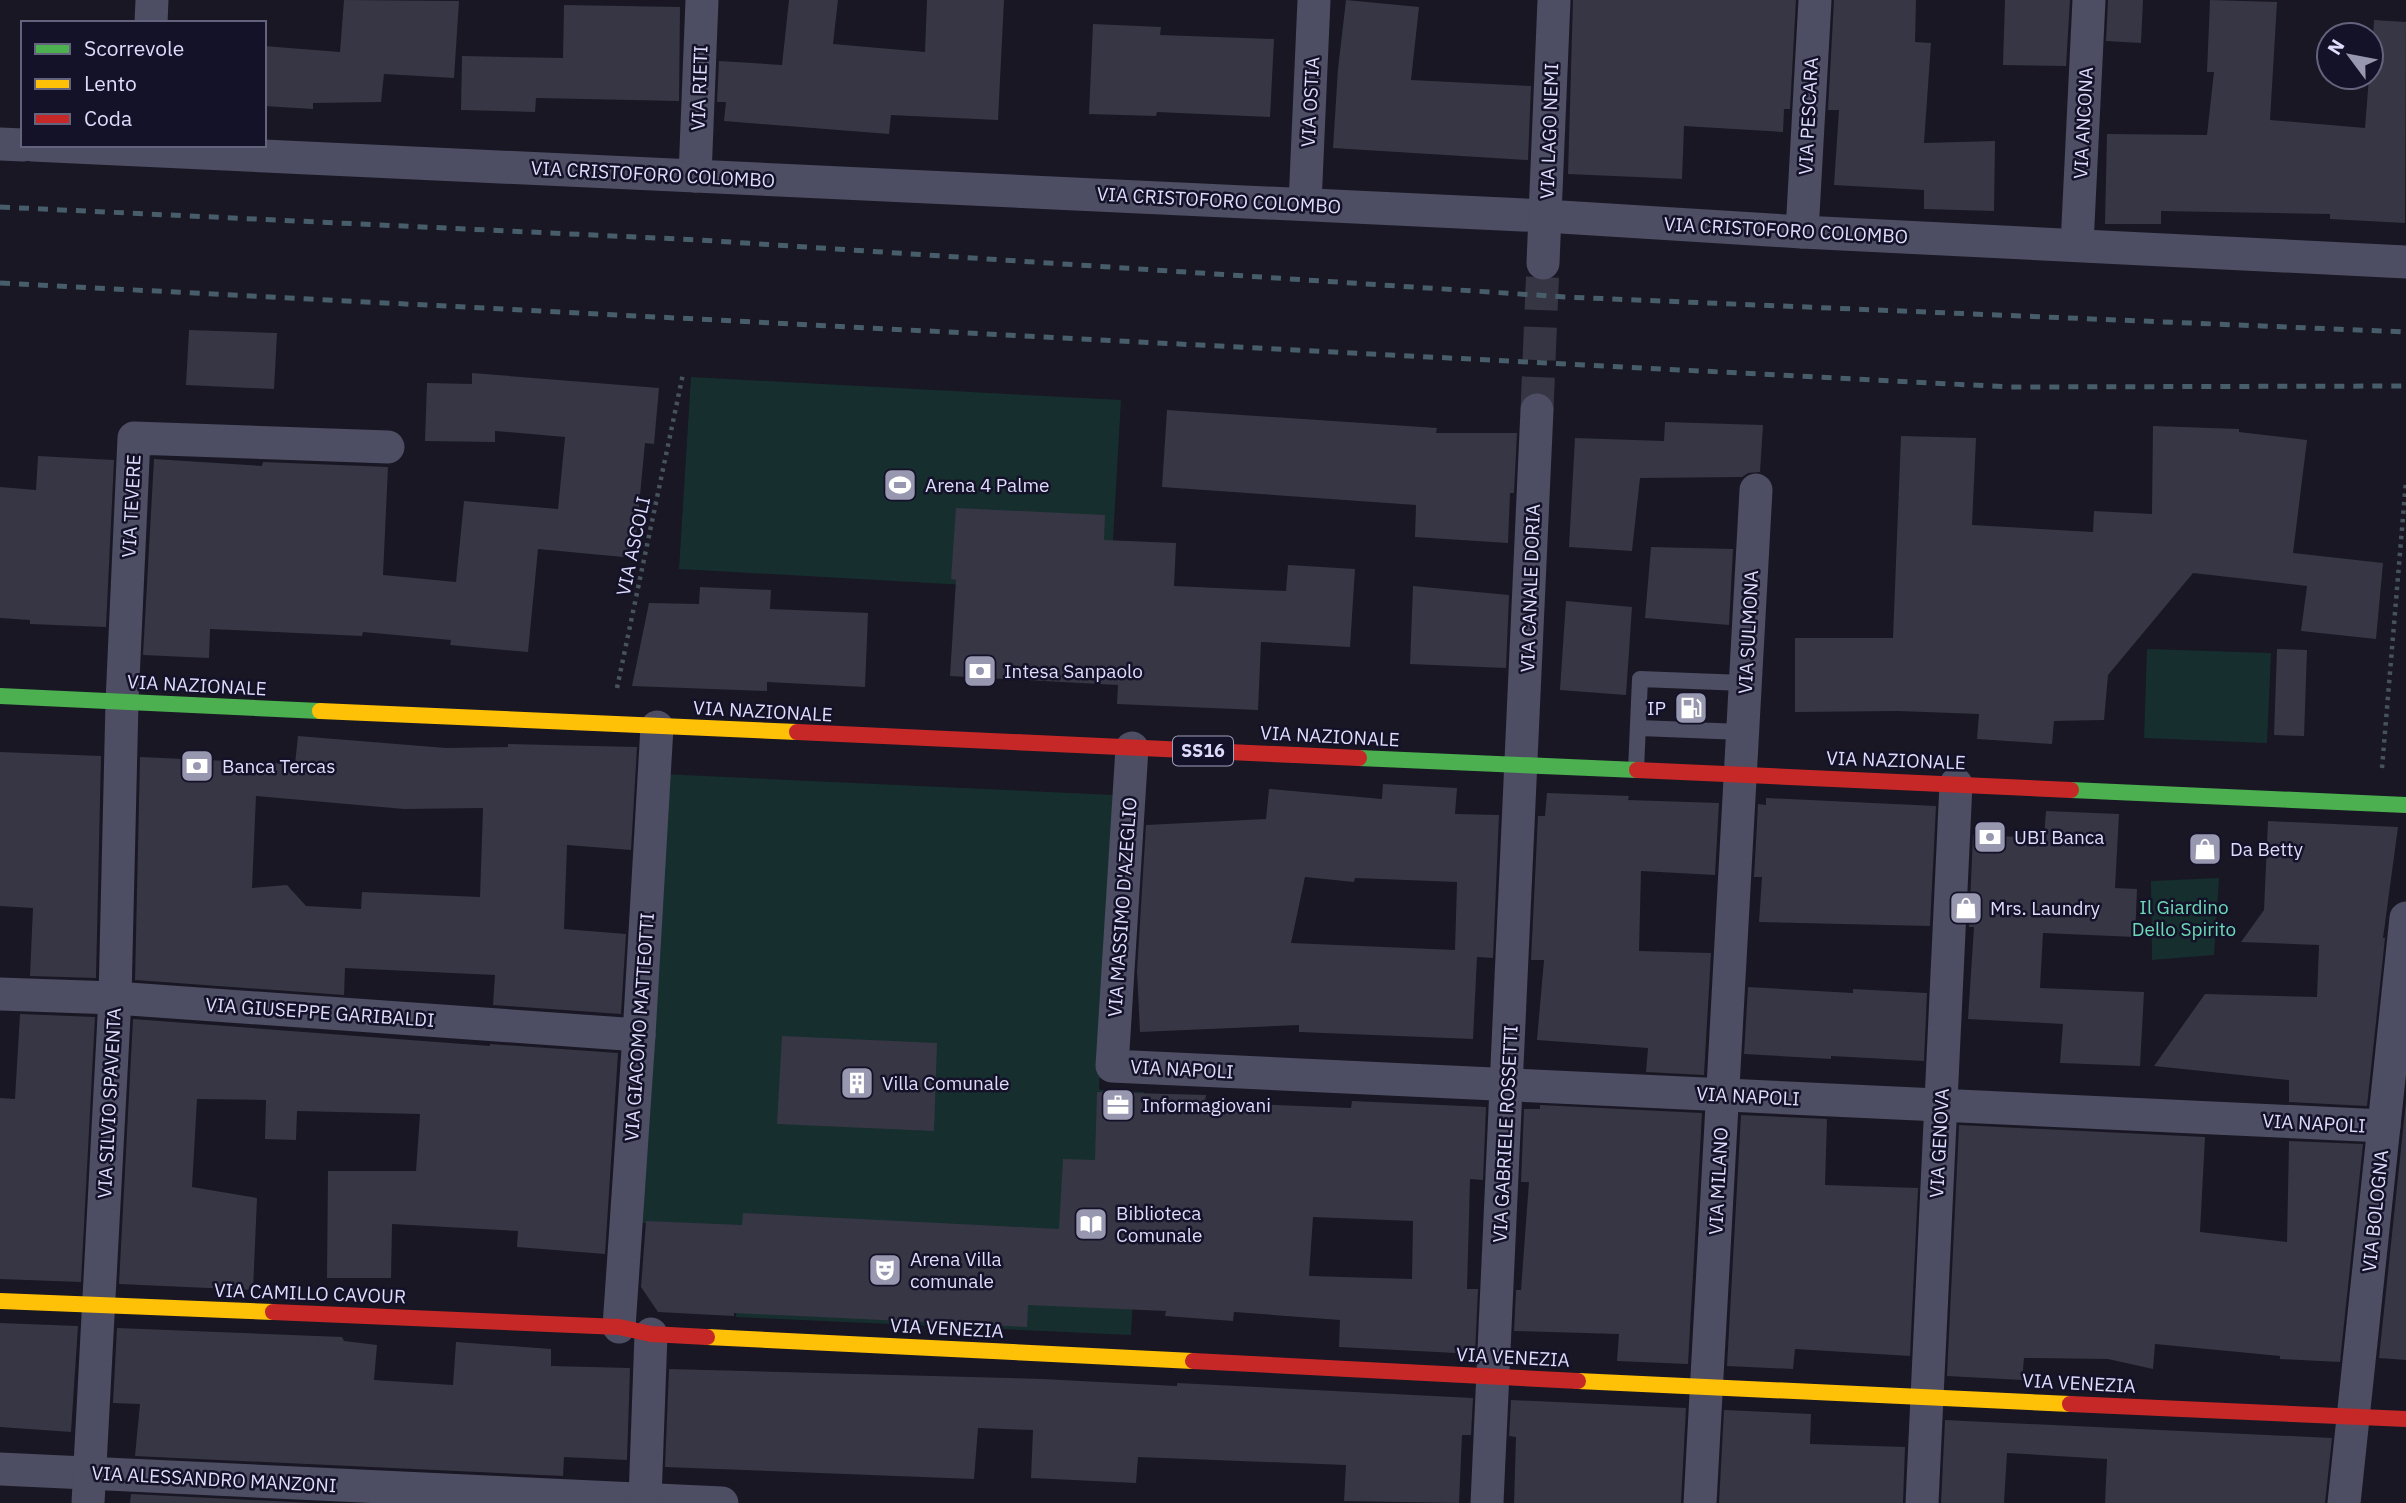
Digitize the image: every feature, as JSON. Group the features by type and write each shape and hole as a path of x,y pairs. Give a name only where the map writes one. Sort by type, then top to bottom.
{"main road":[{"name":"VIA NAZIONALE","path":"0,696 2406,804"},
{"name":"VIA CAMILLO CAVOUR","path":"0,1301 619,1327"},
{"name":"VIA VENEZIA","path":"619,1327 651,1334 1706,1388 2406,1419"}],"street":[{"path":"151,21 152,0"},
{"name":"VIA RIETI","path":"695,176 702,0"},
{"name":"VIA OSTIA","path":"1305,204 1314,0"},
{"name":"VIA LAGO NEMI","path":"1543,263 1554,0"},
{"name":"VIA PESCARA","path":"1802,232 1815,0"},
{"name":"VIA ANCONA","path":"2077,245 2089,0"},
{"path":"0,144 21,145"},
{"name":"VIA CRISTOFORO COLOMBO","path":"107,147 1545,216 1802,232 2406,262"},
{"name":"VIA CANALE DORIA","path":"1522,765 1537,410"},
{"name":"VIA TEVERE","path":"122,702 134,438 388,447"},
{"name":"VIA SULMONA","path":"1739,774 1756,489"},
{"name":"VIA SILVIO SPAVENTA","path":"89,1488 115,998 122,702"},
{"name":"VIA GIACOMO MATTEOTTI","path":"619,1327 657,727"},
{"name":"VIA MASSIMO D'AZEGLIO","path":"1112,1066 1132,748"},
{"name":"VIA GABRIELE ROSSETTI","path":"1487,1503 1522,765"},
{"name":"VIA MILANO","path":"1700,1503 1739,774"},
{"name":"VIA GENOVA","path":"1922,1503 1956,784"},
{"name":"VIA BOLOGNA","path":"2344,1503 2406,918"},
{"name":"VIA GIUSEPPE GARIBALDI","path":"0,994 115,998 639,1035"},
{"name":"VIA NAPOLI","path":"1112,1066 2384,1126"},
{"path":"645,1499 651,1334"},
{"name":"VIA ALESSANDRO MANZONI","path":"0,1469 89,1488 645,1499 722,1503"}],"lane":[{"path":"1636,770 1640,679 1744,683"},
{"path":"1639,729 1742,732"}],"path":[{"name":"VIA ASCOLI","path":"610,724 683,374"},
{"path":"2379,803 2406,481"}],"green space":[{"name":"Arena 4 Palme","path":"691,377 1121,400 1110,593 679,569"},
{"path":"2147,649 2271,653 2267,743 2144,738"},
{"path":"662,774 1113,795 1099,1088 1144,1092 1131,1335 736,1317 740,1227 640,1223"},
{"name":"Il Giardino Dello Spirito","path":"2219,878 2214,955 2152,960 2151,881"}],"building":[{"path":"344,0 459,1 454,78 384,74 381,102 313,103 313,109 266,106 266,46 340,52"},
{"path":"789,0 838,0 833,44 925,52 927,0 1004,0 998,120 891,115 889,134 724,121 726,102 717,102 719,61 782,65"},
{"path":"1346,0 1419,7 1411,80 1531,86 1528,160 1333,148"},
{"path":"1573,0 1796,0 1790,109 1784,109 1783,132 1684,126 1682,179 1568,174"},
{"path":"1834,0 1916,0 1915,42 1931,43 1924,143 1995,141 1994,211 1924,209 1924,190 1834,185 1839,110 1828,110"},
{"path":"2005,0 2070,0 2066,66 2003,65"},
{"path":"2108,0 2143,0 2141,43 2106,41"},
{"path":"2210,0 2277,2 2270,120 2365,128 2368,91 2385,91 2385,21 2374,20 2406,22 2405,223 2330,219 2330,214 2161,211 2161,224 2105,224 2107,134 2207,135 2214,72 2207,72"},
{"path":"564,5 680,7 679,101 536,98 535,112 461,110 462,56 563,58"},
{"path":"1093,24 1161,27 1160,35 1274,39 1270,117 1157,112 1156,116 1089,114"},
{"path":"189,330 277,333 274,389 186,385"},
{"path":"472,373 659,388 654,444 645,443 634,558 538,549 528,652 450,645 451,640 363,632 362,636 210,629 209,658 143,655 154,459 262,466 263,462 388,467 383,575 456,582 464,501 558,509 565,437 495,431 495,442 425,441 427,383 472,384"},
{"path":"1167,410 1437,428 1436,433 1517,433 1508,543 1415,537 1416,505 1162,487"},
{"path":"1665,422 1763,425 1760,472 1748,473 1742,477 1640,478 1632,551 1569,547 1575,438 1664,441"},
{"path":"2153,426 2239,429 2239,432 2307,440 2293,553 2383,563 2376,639 2301,631 2307,586 2193,573 2108,675 2104,720 2054,721 2052,744 1977,739 1979,714 1898,711 1795,712 1795,638 1893,638 1901,436 1976,438 1972,525 2093,532 2094,511 2152,514"},
{"path":"38,456 114,460 106,627 30,624 30,620 0,618 0,487 36,490"},
{"path":"956,508 1105,515 1104,540 1176,543 1174,586 1286,591 1288,565 1355,569 1350,647 1261,642 1258,710 1117,704 1118,685 950,676 956,580 951,579"},
{"path":"1651,547 1733,549 1729,625 1645,618"},
{"path":"1413,586 1509,595 1506,668 1410,664"},
{"path":"700,587 771,590 770,609 868,613 865,687 767,682 767,691 632,686 649,603 699,604"},
{"path":"1566,601 1632,607 1626,695 1560,690"},
{"path":"2277,649 2307,650 2304,736 2274,735"},
{"path":"298,736 446,748 508,747 508,744 637,747 631,850 567,845 564,929 626,934 621,1014 493,1005 495,975 345,968 344,995 135,980 140,757 295,764","holes":["256,796 404,809 483,808 480,897 362,892 361,909 306,906 287,885 252,888"]},
{"path":"0,752 101,756 96,978 30,976 33,908 0,906"},
{"path":"1383,784 1457,788 1455,814 1499,815 1493,958 1477,957 1473,1039 1299,1032 1299,1025 1140,1032 1137,971 1146,825 1266,819 1269,789 1382,799","holes":["1305,877 1354,882 1355,878 1457,882 1455,950 1291,943"]},
{"path":"1547,793 1629,796 1628,800 1719,803 1715,875 1641,871 1639,951 1711,953 1704,1075 1646,1072 1648,1048 1537,1040 1544,960 1531,960 1538,816 1545,816"},
{"path":"1766,798 1936,806 1930,926 1759,922 1762,877 1754,877 1758,804 1766,805"},
{"path":"2046,811 2119,814 2115,888 2137,889 2135,937 2043,933 2040,988 2144,992 2140,1066 2060,1063 2063,1024 1968,1019 1974,927 1969,927 1973,835 2044,838"},
{"path":"2268,821 2398,827 2383,938 2367,1106 2289,1102 2289,1080 2154,1066 2205,994 2317,997 2319,945 2241,942 2264,910"},
{"path":"1748,987 1853,993 1853,989 1927,993 1924,1061 1744,1054"},
{"path":"20,1014 95,1017 81,1282 0,1279 0,1098 15,1099"},
{"path":"133,1019 618,1053 605,1254 517,1247 518,1231 392,1224 391,1278 327,1278 328,1171 416,1171 420,1114 297,1111 296,1140 265,1139 266,1100 197,1099 192,1187 257,1198 253,1290 119,1284"},
{"name":"Villa Comunale","path":"782,1036 937,1043 934,1131 777,1124"},
{"path":"1097,1092 1206,1095 1205,1102 1351,1108 1352,1101 1486,1107 1483,1180 1470,1179 1467,1289 1478,1289 1475,1354 1339,1347 1340,1320 1234,1312 1233,1321 1165,1316 1166,1311 1028,1305 1027,1327 658,1312 641,1287 646,1221 742,1225 743,1213 1059,1229 1063,1159 1095,1160","holes":["1313,1217 1413,1221 1412,1279 1309,1276"]},
{"path":"2406,1101 2406,1360 2379,1358"},
{"path":"1540,1105 1702,1113 1688,1364 1617,1361 1619,1334 1514,1331 1516,1290 1521,1290 1529,1182 1521,1182 1524,1109 1540,1109"},
{"path":"1741,1115 1827,1119 1825,1185 1918,1188 1910,1356 1795,1349 1793,1369 1727,1366"},
{"path":"1959,1125 2205,1137 2200,1232 2287,1242 2289,1141 2363,1144 2340,1362 2280,1359 2280,1356 2155,1344 2153,1369 2108,1359 2024,1358 2022,1380 1947,1376"},
{"path":"0,1323 78,1326 71,1432 0,1427"},
{"path":"117,1328 342,1337 344,1341 377,1345 374,1380 453,1385 456,1342 551,1349 551,1366 630,1368 627,1460 564,1457 563,1476 135,1456 140,1404 113,1403"},
{"path":"669,1369 1042,1379 1177,1386 1177,1383 1473,1398 1471,1435 1462,1435 1459,1503 1344,1501 1346,1465 1138,1457 1136,1483 1031,1478 1033,1430 978,1428 974,1479 665,1467"},
{"path":"1511,1400 1686,1408 1681,1503 1514,1503 1516,1437 1509,1436"},
{"path":"1724,1410 1811,1414 1810,1444 1905,1447 1903,1503 1719,1503"},
{"path":"1945,1420 2332,1438 2325,1503 2105,1503 2107,1459 2007,1453 2004,1503 1941,1503"},
{"path":"131,1494 313,1503 130,1503"}],"tunnel":[{"path":"1537,410 1543,263"}],"railway":[{"path":"0,207 699,240 1565,297 2406,332"},
{"path":"0,283 2010,387 2406,386"}],"traffic: fast":[{"path":"0,696 320,711"},
{"path":"1359,758 1637,770"},
{"path":"2071,790 2406,805"}],"traffic: slow":[{"path":"320,711 797,732"},
{"path":"0,1301 273,1312"},
{"path":"707,1337 1193,1361"},
{"path":"1578,1381 2070,1404"}],"traffic: jam":[{"path":"797,732 1359,758"},
{"path":"1637,770 2071,790"},
{"path":"273,1312 619,1327 651,1334 707,1337"},
{"path":"1193,1361 1578,1381"},
{"path":"2070,1404 2406,1419"}],"place":[{"name":"Arena 4 Palme","path":"900,485"},
{"name":"Intesa Sanpaolo","path":"980,671"},
{"name":"IP","path":"1691,708"},
{"name":"Banca Tercas","path":"197,766"},
{"name":"UBI Banca","path":"1990,837"},
{"name":"Da Betty","path":"2205,849"},
{"name":"Mrs. Laundry","path":"1966,908"},
{"name":"Villa Comunale","path":"857,1083"},
{"name":"Informagiovani","path":"1118,1105"},
{"name":"Biblioteca Comunale","path":"1091,1224"},
{"name":"Arena Villa comunale","path":"885,1270"}]}
